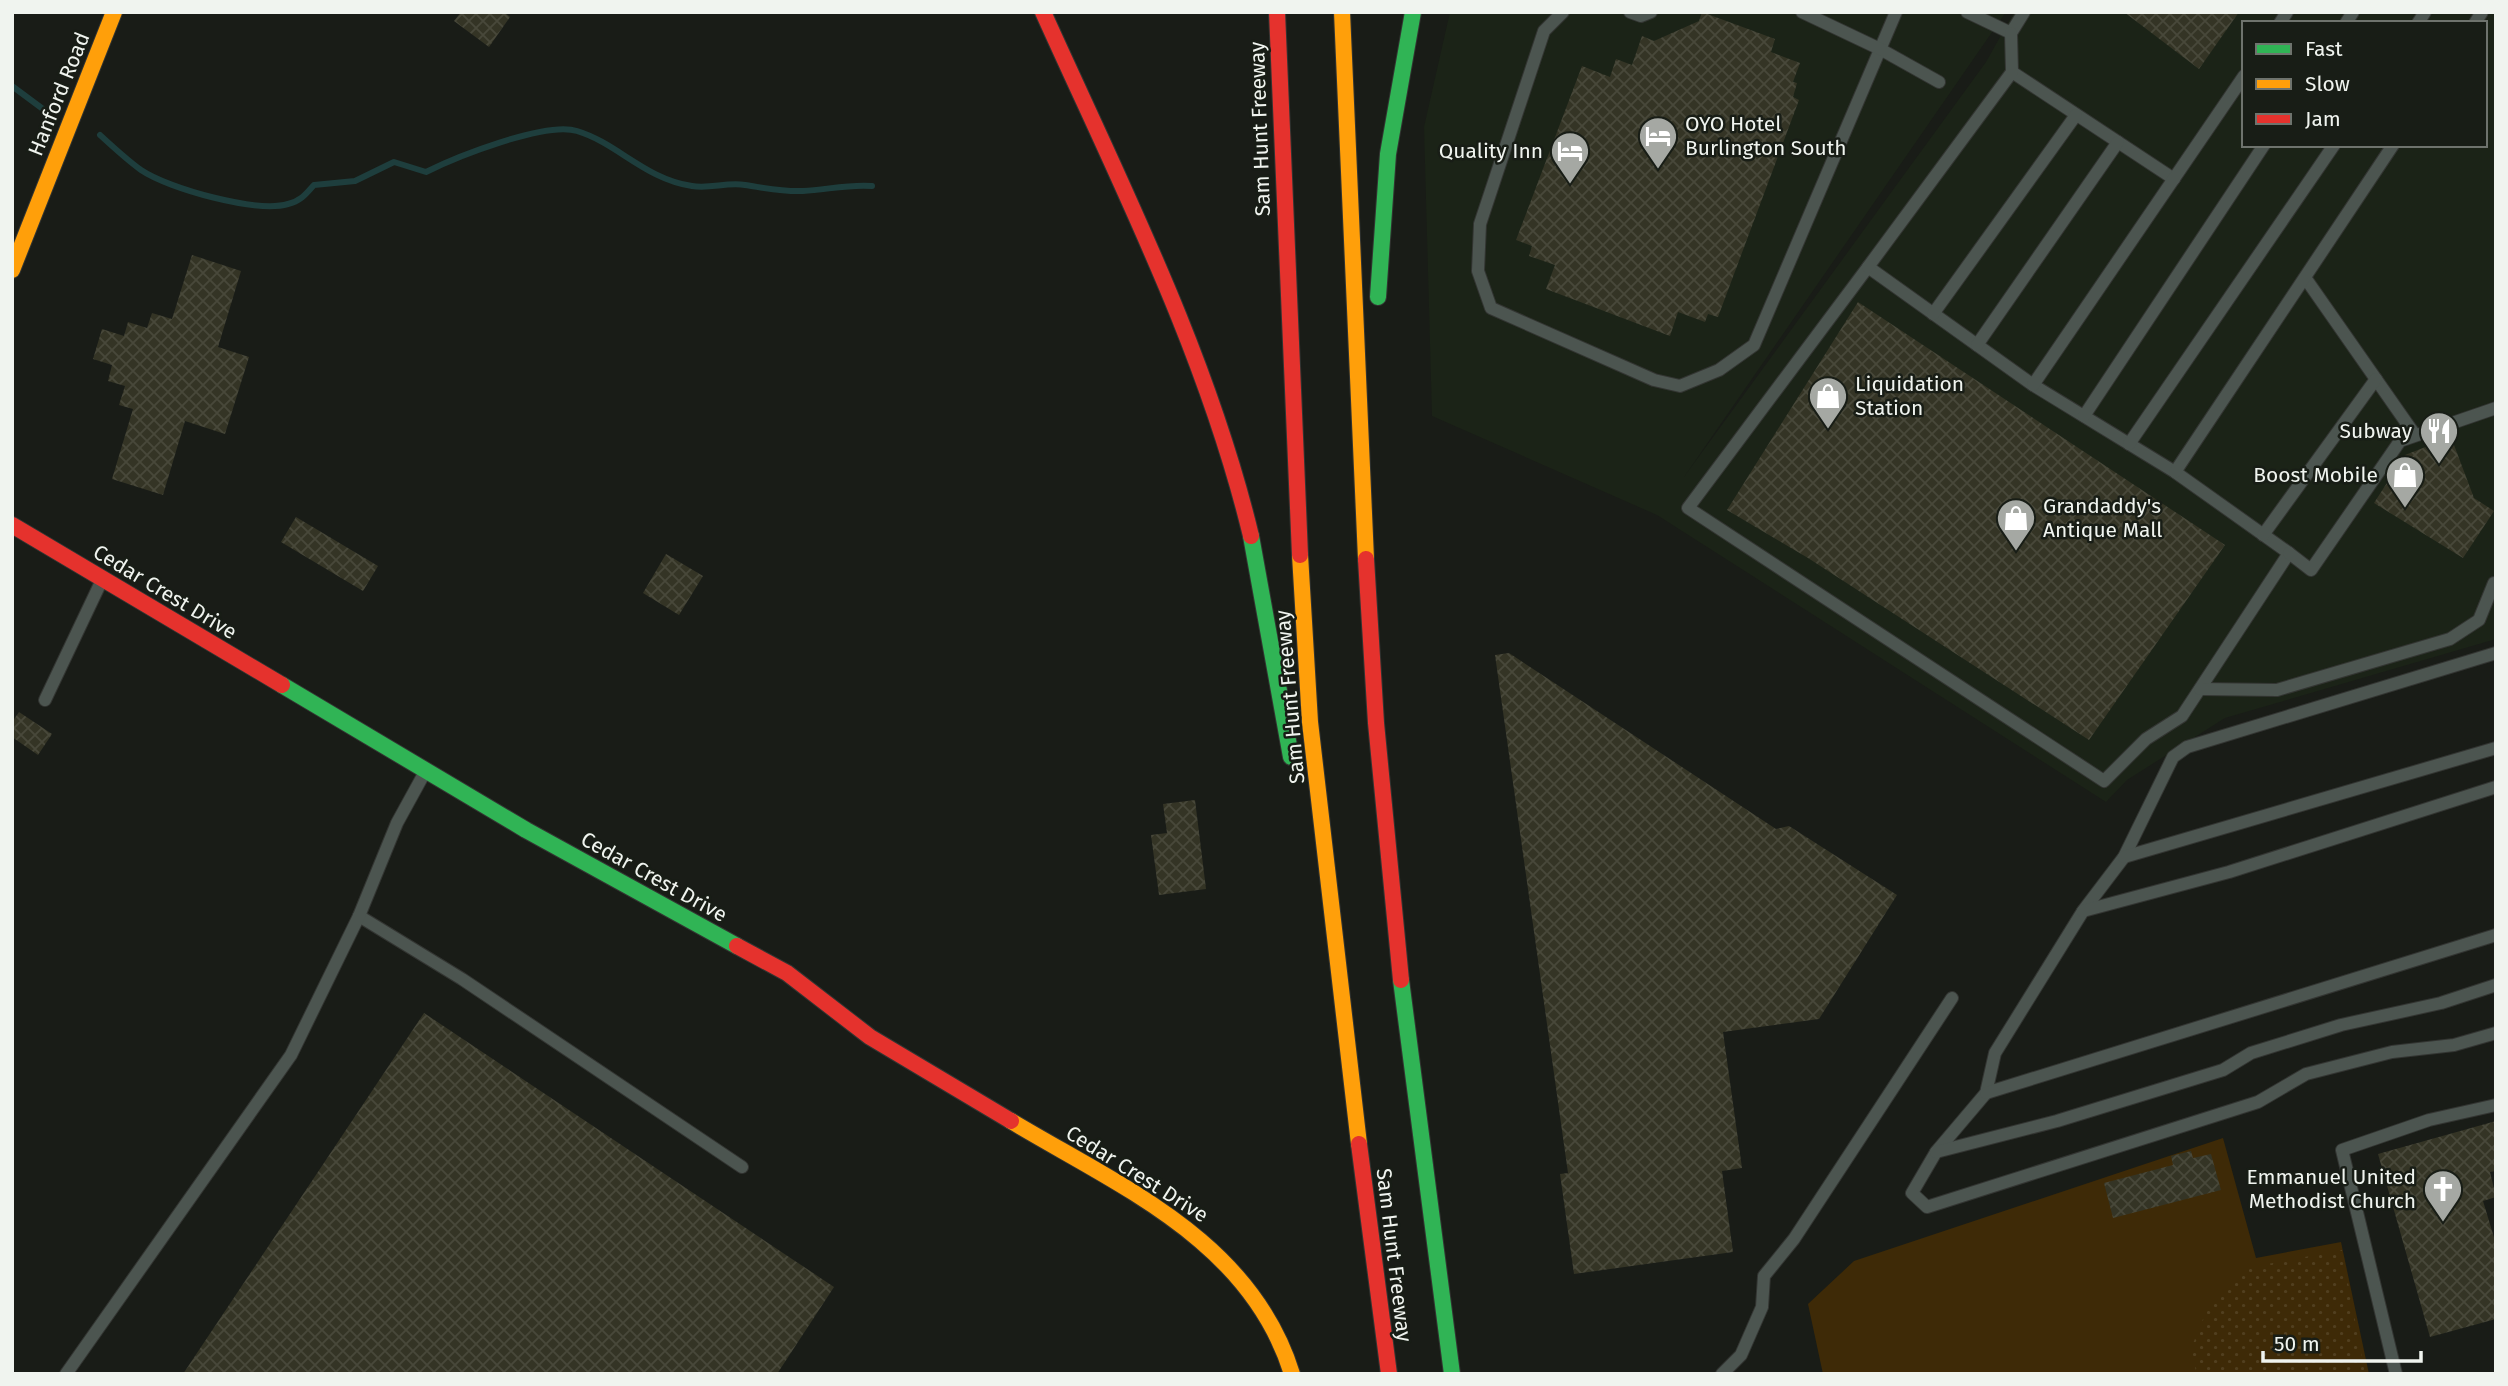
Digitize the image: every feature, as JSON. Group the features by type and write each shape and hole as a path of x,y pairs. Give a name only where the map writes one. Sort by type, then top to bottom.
{"main road":[{"name":"Hanford Road","path":"12,270 114,12"},
{"path":"1044,12 1187,337 1217,419 1251,533 1266,600 1294,772"},
{"name":"Sam Hunt Freeway","path":"1277,12 1293,429 1310,722 1356,1121 1389,1374"},
{"name":"Sam Hunt Freeway","path":"1342,12 1367,558 1384,803 1406,1024 1452,1374"},
{"path":"1377,314 1381,200 1390,127 1413,12"},
{"path":"1367,558 1375,369"},
{"name":"Cedar Crest Drive","path":"12,525 426,771 665,909 787,974 870,1037 1171,1217 1206,1242 1256,1293 1286,1346 1292,1374"},
{"path":"1308,853 1356,1121"}],"lane":[{"path":"1563,12 1544,31 1484,211 1480,224 1478,271 1491,307 1654,380 1680,386 1719,370 1754,345 1896,12"},
{"path":"1630,12 1641,16 1651,12"},
{"path":"1802,12 1880,49 1939,82"},
{"path":"1967,12 2011,33"},
{"path":"2024,12 2011,33 2012,72 1688,508 2104,781 2146,738 2182,716 2289,553"},
{"path":"2012,72 2174,179"},
{"path":"2034,386 2242,79"},
{"path":"1933,314 2076,115"},
{"path":"1977,345 2118,142"},
{"path":"2084,416 2263,147"},
{"path":"2129,444 2333,147"},
{"path":"2175,472 2392,147"},
{"path":"1868,267 2034,386 2175,472 2311,569 2400,441 2496,408"},
{"path":"2306,279 2415,435"},
{"path":"2263,535 2376,379"},
{"path":"45,700 103,579"},
{"path":"2200,689 2277,690 2450,639 2479,620 2494,583"},
{"path":"2496,653 2187,747 2173,757 2124,856 2083,911 1995,1053 1986,1093 1936,1152 1912,1194 1927,1207 2258,1102 2306,1074 2392,1052 2454,1045 2496,1033"},
{"path":"2124,856 2496,748"},
{"path":"66,1374 291,1055 359,916 397,822 426,771"},
{"path":"2083,911 2229,872 2496,787"},
{"path":"359,916 462,979 742,1167"},
{"path":"1986,1093 2496,934"},
{"path":"1936,1152 2057,1121 2223,1070 2251,1053 2341,1025 2441,1003 2496,985"},
{"path":"1722,1374 1741,1355 1762,1307 1764,1276 1794,1240 1952,998"},
{"path":"2396,1374 2342,1150 2429,1120 2496,1105"}],"shaded area":[{"path":"1450,12 2006,12 1684,477 1986,62 2014,12 2496,12 2496,639 2225,718 2127,780 2106,802 1657,515 1432,416 1424,127"},
{"path":"2223,1138 2256,1258 2341,1242 2369,1374 1823,1374 1808,1304 1854,1261"},
{"path":"2342,1250 2365,1374 2197,1374 2190,1351 2210,1302 2246,1268"}],"building":[{"path":"461,12 504,12 510,17 489,47 454,21"},
{"name":"Quality Inn","path":"1702,12 1775,39 1771,52 1800,63 1793,82 1797,83 1793,97 1799,100 1718,317 1708,314 1705,322 1678,312 1670,336 1546,289 1555,265 1529,256 1532,246 1516,240 1582,66 1610,77 1616,59 1632,65 1642,36 1654,41 1699,21"},
{"path":"2124,12 2239,12 2199,69"},
{"path":"192,255 241,271 218,347 249,357 225,434 185,421 163,495 112,479 133,409 119,405 125,386 108,381 112,365 93,359 102,329 124,336 128,322 147,328 152,313 172,319"},
{"path":"1858,302 2225,545 2089,740 1808,558 1727,510"},
{"path":"2451,437 2474,498 2494,511 2463,558 2374,503 2405,455"},
{"path":"296,517 378,566 363,591 281,542"},
{"path":"666,554 703,576 679,615 643,593"},
{"path":"1509,653 1776,829 1789,826 1897,895 1819,1019 1723,1032 1742,1168 1722,1171 1733,1252 1574,1274 1560,1174 1568,1173 1495,655"},
{"path":"19,712 52,734 38,755 12,737 12,722"},
{"path":"1195,800 1206,889 1159,895 1151,835 1167,833 1163,804"},
{"path":"424,1013 834,1287 777,1374 183,1374"},
{"name":"Emmanuel United Methodist Church","path":"2496,1121 2496,1171 2490,1172 2496,1197 2483,1201 2496,1244 2496,1319 2430,1337 2378,1154"},
{"path":"2191,1151 2193,1158 2211,1154 2221,1190 2113,1218 2104,1183 2173,1165 2171,1156"}],"waterway":[{"path":"12,86 51,115"},
{"path":"100,135 141,170 171,185 256,205 293,203 314,185 355,181 394,162 426,172 501,142 563,129 591,137 660,176 692,186 738,184 796,191 872,186"}],"traffic: fast":[{"path":"1378,297 1388,154 1413,12"},
{"path":"1251,536 1291,757"},
{"path":"282,685 526,830 737,946"},
{"path":"1401,980 1452,1374"}],"traffic: slow":[{"path":"12,270 114,12"},
{"path":"1342,12 1366,559"},
{"path":"1300,555 1310,722 1359,1144"},
{"path":"1011,1121 1137,1195 1177,1222 1214,1253 1246,1288 1273,1328 1292,1374"}],"traffic: jam":[{"path":"1043,12 1131,205 1186,335 1233,468 1251,536"},
{"path":"1277,12 1300,555"},
{"path":"12,525 282,685"},
{"path":"1366,559 1376,723 1401,980"},
{"path":"737,946 787,973 870,1037 1011,1121"},
{"path":"1359,1144 1389,1374"}],"place":[{"name":"OYO Hotel Burlington South","path":"1658,170"},
{"name":"Quality Inn","path":"1570,185"},
{"name":"Liquidation Station","path":"1828,430"},
{"name":"Subway","path":"2439,465"},
{"name":"Boost Mobile","path":"2405,509"},
{"name":"Grandaddy's Antique Mall","path":"2016,552"},
{"name":"Emmanuel United Methodist Church","path":"2443,1223"}]}
